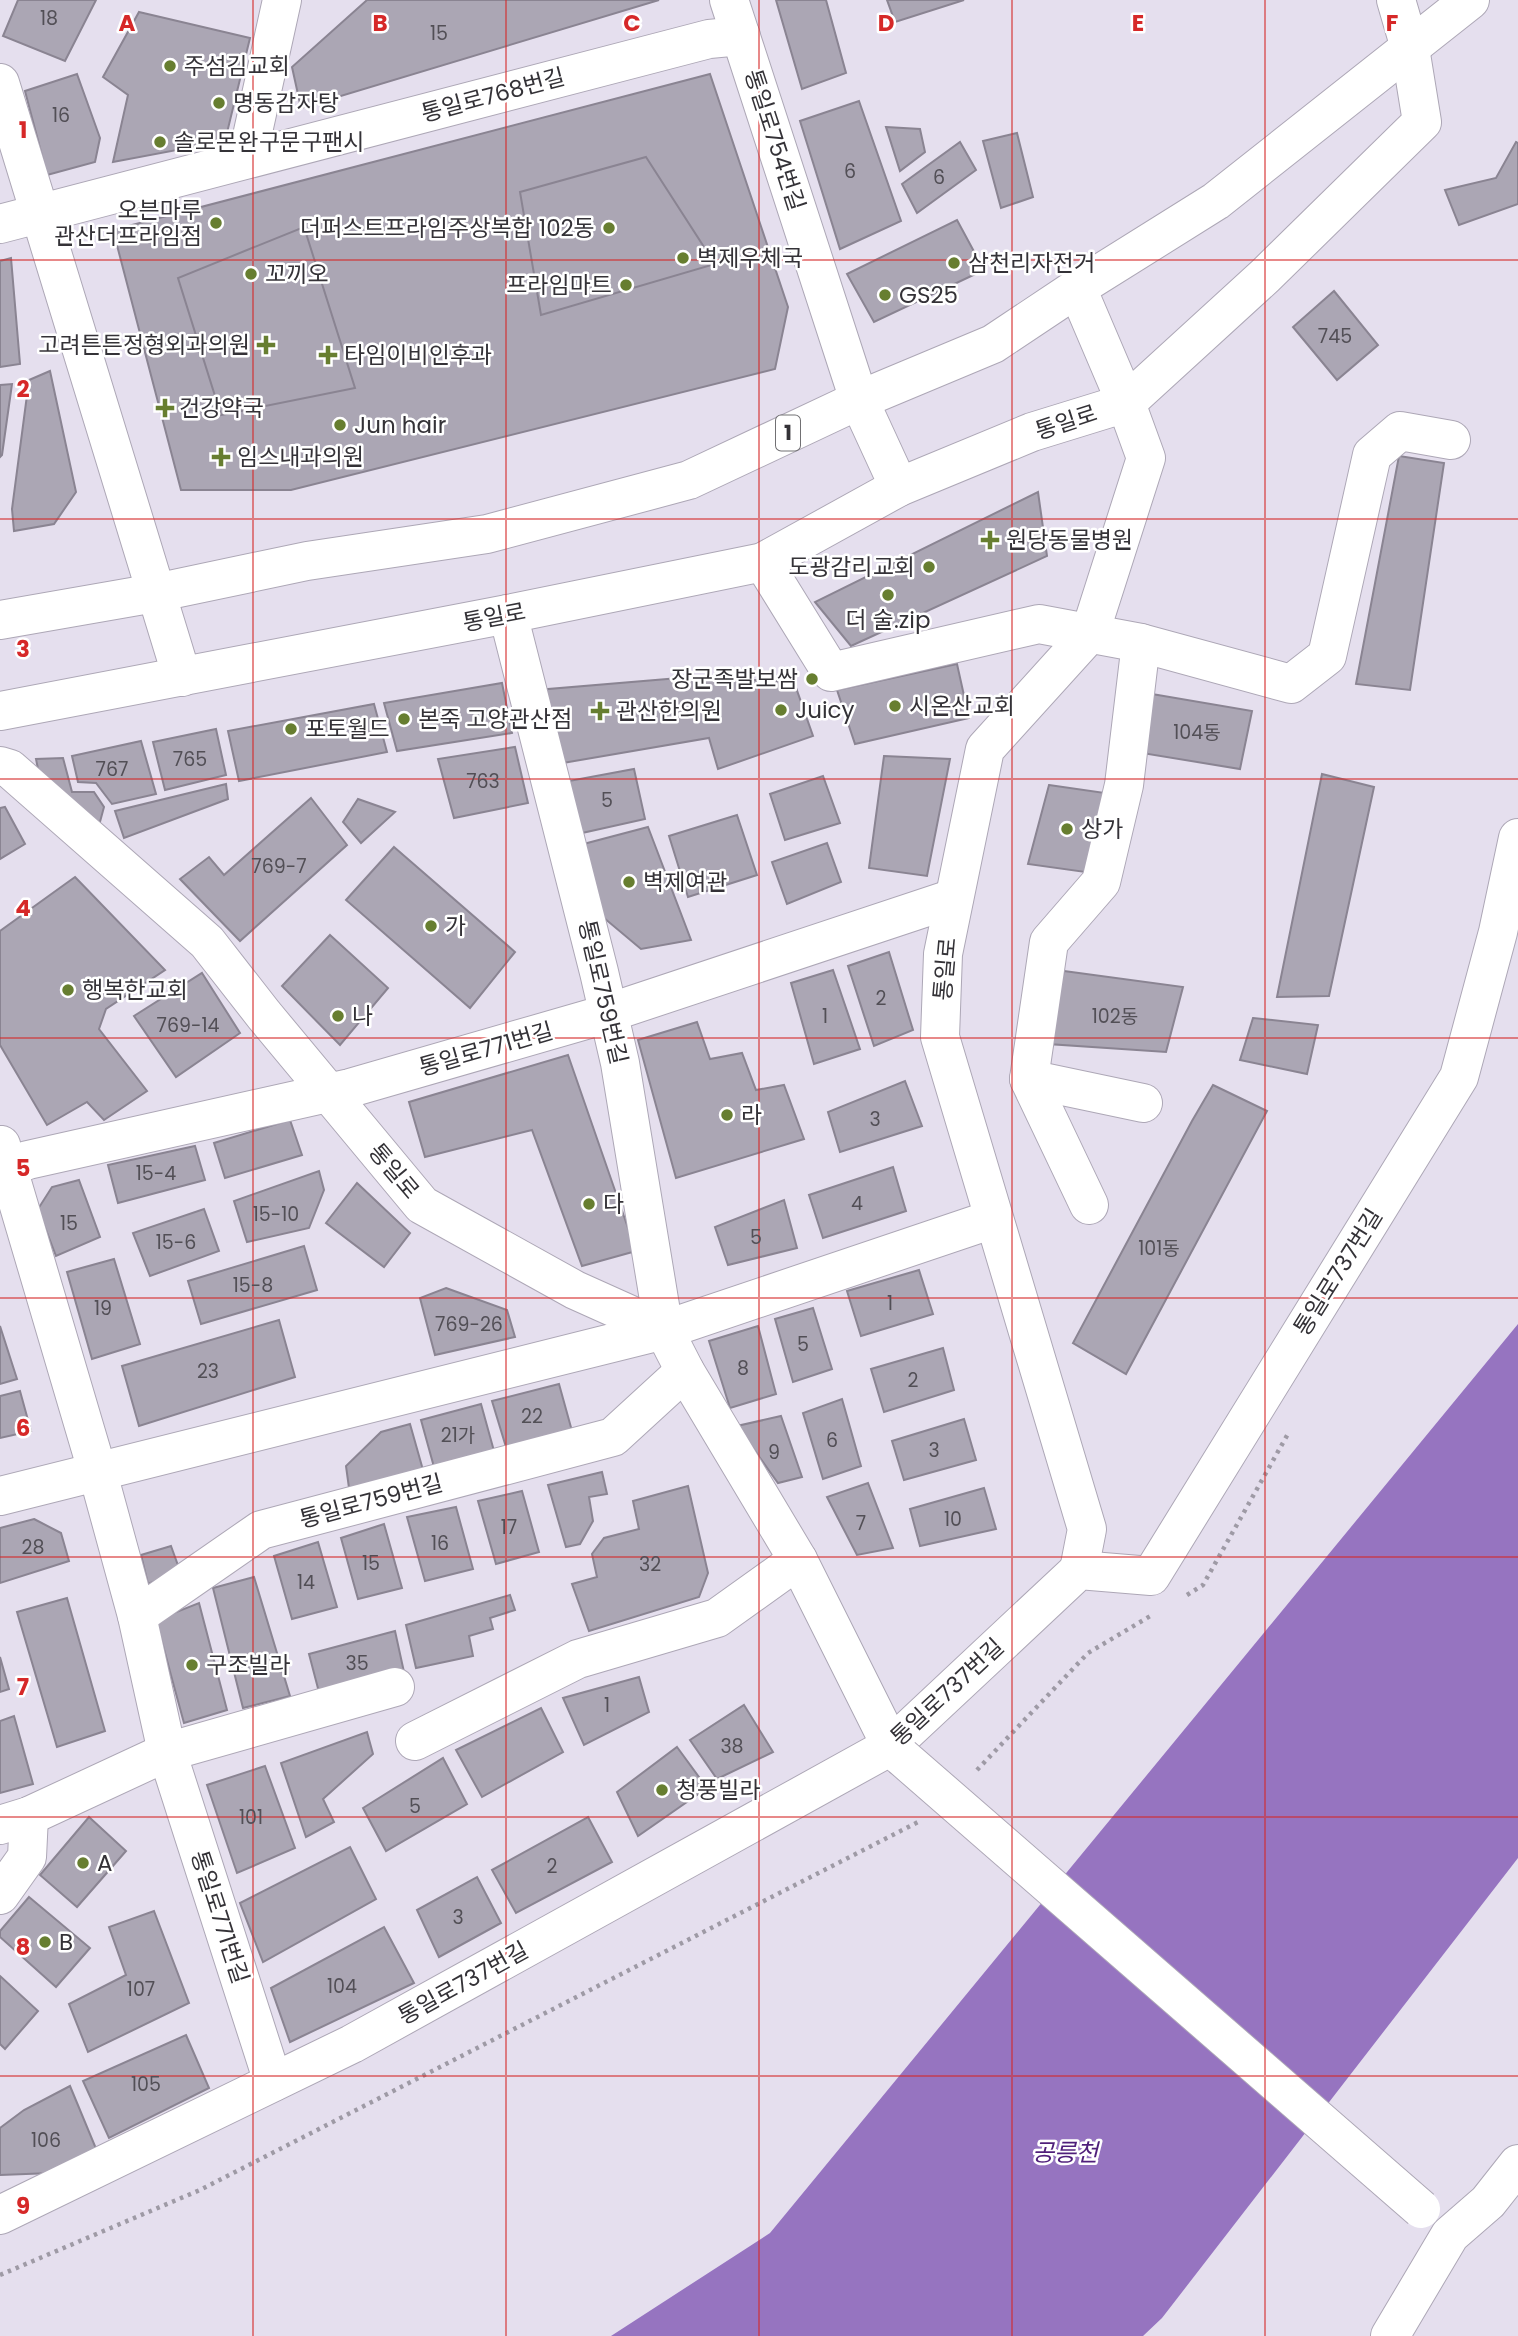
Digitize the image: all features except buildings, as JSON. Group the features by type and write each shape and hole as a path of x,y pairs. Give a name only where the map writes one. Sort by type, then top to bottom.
{"street":[{"path":"247,159 282,0"},
{"name":"통일로754번길","path":"729,0 859,400 899,487"},
{"path":"1396,0 1409,48"},
{"name":"1","path":"0,620 155,593 307,561 487,534 689,480 859,400 993,344 1216,201 1470,0"},
{"name":"통일로768번길","path":"0,224 709,39 741,36"},
{"name":"통일로","path":"0,711 508,614 763,562 899,487 1032,432 1126,403 1265,276 1422,122 1409,48"},
{"path":"0,83 182,677"},
{"name":"통일로","path":"1077,288 1126,403 1146,458 1090,633 985,749 943,954 940,1037 1087,1529 1079,1570"},
{"path":"763,562 831,672 1039,624 1141,643 1291,684 1326,656 1372,455 1400,431 1451,440"},
{"name":"통일로759번길","path":"508,614 620,1063 664,1330 685,1371 798,1560 897,1752"},
{"path":"1089,1205 1029,1079 1049,942 1101,882 1124,785 1141,643"},
{"name":"통일로","path":"0,766 10,769 208,942 264,1015 422,1205 575,1290 664,1330"},
{"name":"통일로737번길","path":"0,2215 352,2045 897,1752 1079,1570 1151,1576 1459,1077 1498,932 1518,838"},
{"name":"통일로771번길","path":"273,2082 167,1752 137,1616 97,1471 3,1160 28,1160 350,1088 608,1013 954,898"},
{"path":"1029,1079 1143,1103"},
{"path":"0,1496 664,1330 993,1219"},
{"name":"통일로759번길","path":"137,1616 261,1530 612,1437 685,1371"},
{"path":"415,1741 578,1659 717,1618 798,1560"},
{"path":"0,1895 27,1857 15,1820 167,1752 395,1688"},
{"path":"897,1752 1450,2235"},
{"path":"1390,2336 1450,2235 1488,2202 1518,2164"}],"water":[{"name":"공릉천","path":"1518,1324 1518,1858 1162,2318 1143,2336 611,2336 770,2233"}],"place":[{"name":"주섬김교회","path":"170,66"},
{"name":"명동감자탕","path":"219,103"},
{"name":"솔로몬완구문구팬시","path":"160,142"},
{"name":"오븐마루 관산더프라임점","path":"216,223"},
{"name":"더퍼스트프라임주상복합 102동","path":"609,228"},
{"name":"벽제우체국","path":"683,258"},
{"name":"삼천리자전거","path":"954,263"},
{"name":"꼬끼오","path":"251,274"},
{"name":"프라임마트","path":"626,285"},
{"name":"GS25","path":"885,295"},
{"name":"고려튼튼정형외과의원","path":"266,345"},
{"name":"타임이비인후과","path":"328,355"},
{"name":"건강약국","path":"165,408"},
{"name":"Jun hair","path":"340,425"},
{"name":"임스내과의원","path":"221,457"},
{"name":"원당동물병원","path":"990,540"},
{"name":"도광감리교회","path":"929,567"},
{"name":"더 술.zip","path":"888,595"},
{"name":"장군족발보쌈","path":"812,679"},
{"name":"시온산교회","path":"895,706"},
{"name":"Juicy","path":"781,710"},
{"name":"관산한의원","path":"600,711"},
{"name":"본죽 고양관산점","path":"404,719"},
{"name":"포토월드","path":"291,729"},
{"name":"상가","path":"1067,829"},
{"name":"벽제여관","path":"629,882"},
{"name":"가","path":"431,926"},
{"name":"행복한교회","path":"68,990"},
{"name":"나","path":"338,1016"},
{"name":"라","path":"727,1115"},
{"name":"다","path":"589,1204"},
{"name":"구조빌라","path":"192,1665"},
{"name":"청풍빌라","path":"662,1790"},
{"name":"A","path":"83,1863"},
{"name":"B","path":"45,1942"}]}
